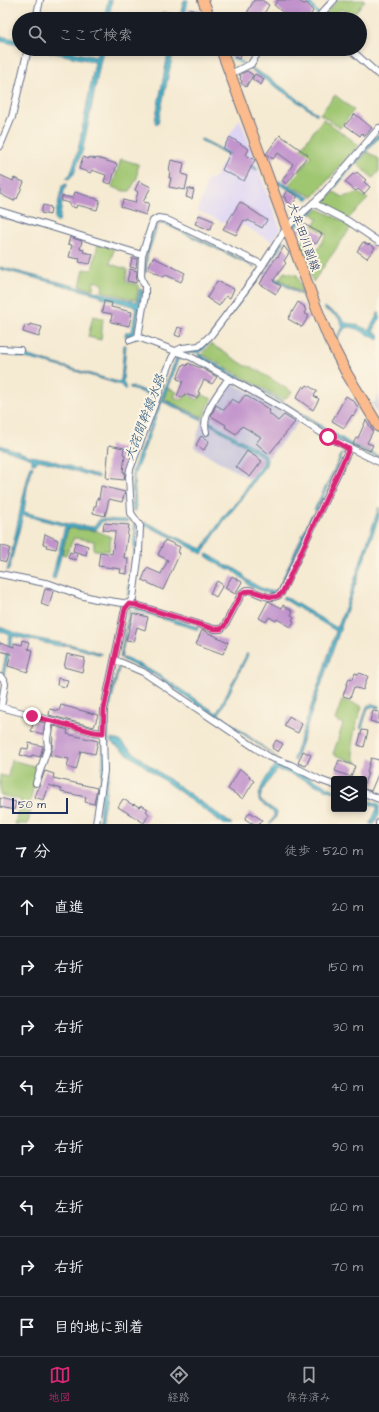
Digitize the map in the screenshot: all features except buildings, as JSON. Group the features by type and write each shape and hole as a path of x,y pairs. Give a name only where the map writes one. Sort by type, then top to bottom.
{"main road":[{"path":"203,0 207,12"},
{"name":"大牟田川副線","path":"224,56 329,339 347,374 379,427"}],"street":[{"path":"37,12 40,0"},
{"path":"323,12 334,0"},
{"path":"0,146 12,117 26,56"},
{"path":"230,74 251,64 256,56"},
{"path":"358,56 379,75"},
{"path":"96,824 104,771 104,709 125,609 133,598 136,585 140,526 131,512 130,469 172,358 176,351 182,348 199,346 211,334 252,281 287,227 313,203 379,128"},
{"path":"313,203 348,221 379,242"},
{"path":"0,211 142,255"},
{"path":"138,337 145,295 145,286 141,275 142,255 153,221 158,218 165,219 263,265"},
{"path":"130,340 138,337 191,357 284,409 349,449 379,462"},
{"path":"0,350 20,350"},
{"path":"206,432 204,425 206,417 216,397 229,378"},
{"path":"0,574 50,584 96,599 136,605 214,629 221,629 225,625 242,593 246,590 274,597 282,593 349,449"},
{"path":"115,660 143,672 268,757 291,765 331,784"},
{"path":"0,677 4,680 5,684 1,707 94,732 103,733"},
{"path":"36,783 48,747 46,739 50,720"},
{"path":"367,794 379,800"}],"shaded area":[{"path":"240,119 280,229 272,242 229,217 225,223 198,211 207,180 215,178 226,156 222,147"},
{"path":"230,382 283,410 299,422 249,479 194,447 201,422 208,416 218,397"},
{"path":"379,394 379,416 371,403 375,402"}],"green space":[{"path":"338,0 365,0 356,12 345,12 341,9 338,12 327,12"},
{"path":"335,95 354,110 340,128 320,114"},
{"path":"323,119 359,145 313,197 289,185 311,156 301,148"},
{"path":"368,152 379,159 379,171 373,178 357,164"},
{"path":"121,159 138,164 137,178 130,191 124,191 112,187"},
{"path":"334,192 343,197 358,193 368,199 348,219 322,205"},
{"path":"319,209 352,226 313,282 300,244 304,240 318,249 327,234 313,226 318,219 312,214"},
{"path":"98,244 114,249 110,264 127,269 126,282 139,285 136,300 102,291 103,284 94,281 93,289 80,286 84,269 92,270"},
{"path":"284,272 297,275 303,293 279,279"},
{"path":"93,316 103,318 101,340 88,337"},
{"path":"211,344 292,392 284,400 202,354"},
{"path":"190,386 196,389 192,397 198,400 201,394 212,399 203,417 164,399 168,388 177,392 174,397 183,400"},
{"path":"68,528 97,531 111,537 109,551 94,550 94,541 74,538 66,555 62,554"},
{"path":"342,700 362,706 353,742 354,756 357,763 333,754 343,724 335,720"},
{"path":"11,760 38,767 30,802 32,803 28,824 15,824 21,800 0,795 0,775 8,777"}],"water":[{"path":"108,0 112,0 110,12 105,12"},
{"path":"184,0 188,0 185,12 181,12"},
{"path":"0,36 12,39 12,44 0,41"},
{"path":"68,56 102,56 83,149 74,174 69,179 66,178 71,173 78,151 95,62"},
{"path":"168,56 172,56 158,123 156,125 155,121"},
{"path":"250,67 272,80 318,114 317,115 248,68"},
{"path":"379,133 379,137 320,205 294,229 293,226 318,204"},
{"path":"202,139 257,168 257,170 200,140"},
{"path":"279,181 310,198 308,200 277,183"},
{"path":"66,184 59,222 56,222 55,218 62,186"},
{"path":"0,215 43,227 44,230 0,217"},
{"path":"162,222 167,223 255,266 254,267 167,225 160,224 157,227 147,257 146,273 144,271 151,236 154,230 158,225"},
{"path":"283,240 284,242 264,272 203,350 188,353 188,351 201,348 259,274"},
{"path":"0,267 137,302 140,289 143,290 135,332 132,336 125,336 126,332 132,332 136,307 101,297 100,295 0,269"},
{"path":"266,272 303,295 303,296 265,274"},
{"path":"324,307 340,316 346,323 354,324 369,330 379,312 379,319 373,332 379,335 379,340 351,327 345,328 336,340 335,339 343,327 338,317 324,309"},
{"path":"124,345 126,345 123,381 126,389 124,389 121,385 61,367 31,359 0,354 0,352 15,352 118,382 121,380"},
{"path":"198,354 285,403 353,445 379,456 379,458 346,444 284,404 199,358"},
{"path":"177,356 179,357 134,476 136,511 133,511 133,469"},
{"path":"130,386 154,394 153,396 130,388"},
{"path":"164,400 202,418 202,420 163,402"},
{"path":"208,421 255,448 265,455 267,460 266,465 223,522 202,554 178,540 144,525 145,522 202,549 224,516 240,498 251,479 264,463 262,456 208,423"},
{"path":"0,445 31,456 48,459 99,476 99,478 38,460 35,464 32,463 32,459 0,448"},
{"path":"342,453 343,454 316,511 314,510"},
{"path":"31,465 33,466 27,488 24,512 68,524 94,527 100,519 128,520 129,522 102,521 96,530 68,528 55,579 52,578 65,526 23,515 9,570 7,571"},
{"path":"379,507 379,516 294,761 294,757 336,631 282,598 284,596 337,628"},
{"path":"312,514 314,515 279,591 275,594 267,593 247,584 247,582 232,570 222,567 206,556 207,554 219,560 224,565 232,567 242,573 246,579 259,587 269,591 277,591"},
{"path":"134,522 136,522 137,541 130,595 127,596 134,551"},
{"path":"134,607 198,627 198,630 134,610"},
{"path":"131,608 121,659 129,609"},
{"path":"0,627 49,641 75,645 102,654 101,655 66,645 58,646 13,636 4,675 2,674 10,635 0,631"},
{"path":"247,653 248,655 219,714 278,758 153,674 123,660 123,657 148,669 217,713"},
{"path":"118,667 108,718 109,774 101,824 99,824 105,718"},
{"path":"372,704 379,706 379,708 368,708 362,728 360,728 367,706"},
{"path":"111,738 120,741 145,762 232,824 224,824 111,742"},
{"path":"276,764 286,766 331,788 331,791 292,774 277,770 264,788 260,800 277,812 276,817 271,824 269,824 274,817 274,813 259,801 259,797 264,782"},
{"path":"367,800 379,804 379,814 374,824 370,824 377,809 377,807 367,803"}],"waterway":[{"path":"307,0 316,12"},
{"path":"233,58 242,63"}],"route":[{"path":"32,716 103,733 104,709 125,609 129,604 214,629 221,629 225,625 242,593 246,590 274,597 282,593 349,449 328,437"}],"water label":[{"name":"大詫間幹線水路","path":"144,417"}]}
